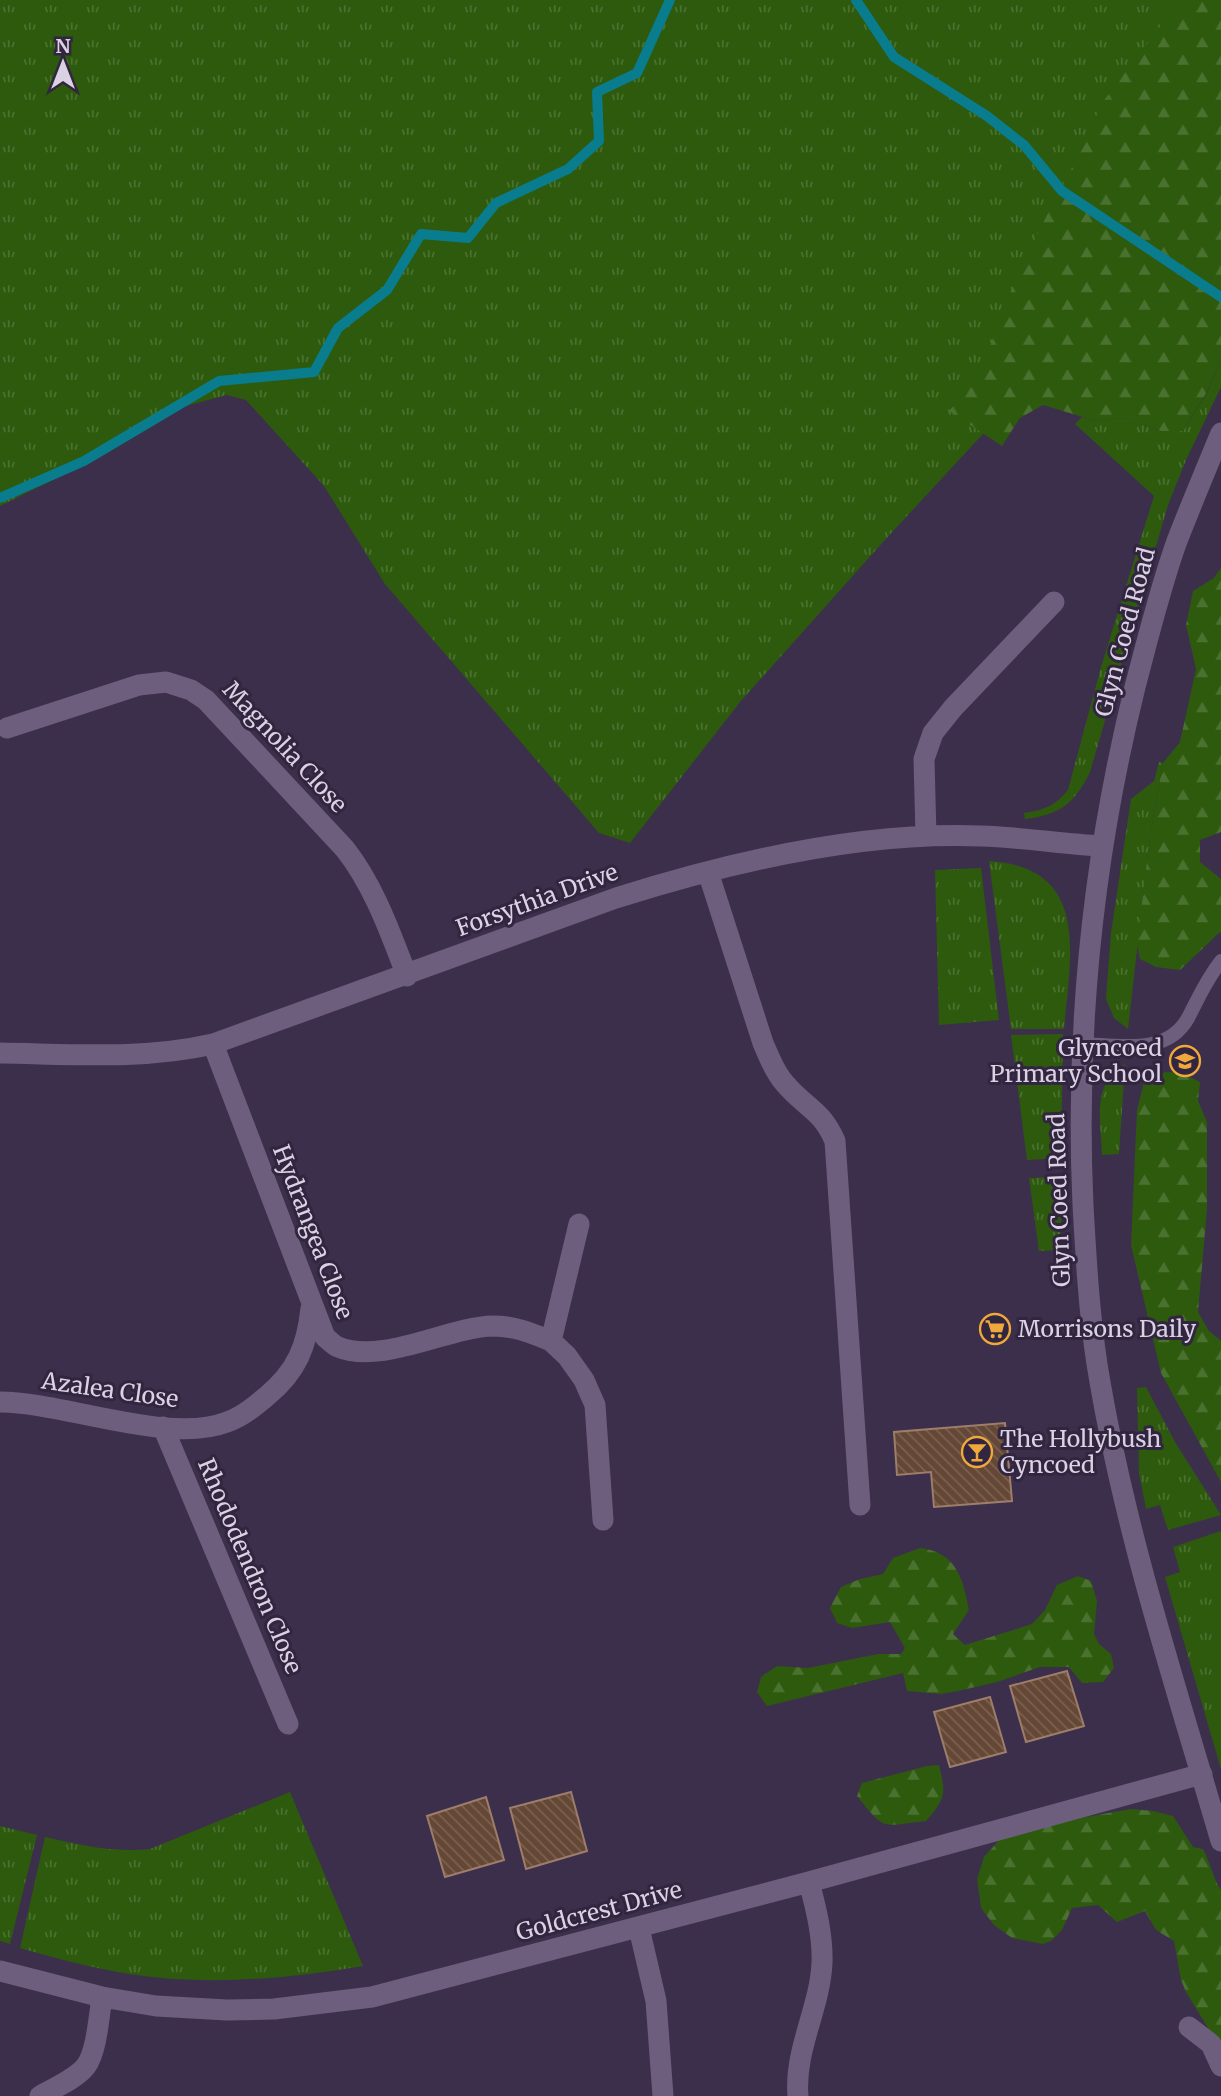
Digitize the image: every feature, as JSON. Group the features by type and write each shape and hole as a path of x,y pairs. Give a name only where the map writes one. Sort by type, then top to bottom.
{"street":[{"name":"Glyn Coed Road","path":"1221,433 1176,544 1148,636 1116,766 1102,846 1090,947 1083,1044 1083,1210 1097,1361 1126,1510 1221,1841"},
{"path":"926,836 924,759 933,733 953,708 1054,602"},
{"name":"Magnolia Close","path":"6,728 139,685 166,682 191,690 206,700 345,849 372,891 407,976"},
{"name":"Forsythia Drive","path":"0,1053 134,1055 180,1052 213,1044 407,976 616,898 763,858 833,846 926,836 981,836 1102,846"},
{"path":"708,872 763,1043 774,1069 788,1087 828,1124 835,1141 860,1505"},
{"name":"Hydrangea Close","path":"213,1044 325,1337 337,1347 360,1351 390,1349 492,1326 522,1329 551,1341 567,1356 584,1380 596,1405 603,1520"},
{"path":"551,1341 579,1224"},
{"name":"Azalea Close","path":"0,1402 163,1427 197,1428 226,1423 253,1408 284,1382 308,1337 311,1305"},
{"name":"Rhododendron Close","path":"163,1427 288,1724"},
{"name":"Goldcrest Drive","path":"0,1970 102,1997 156,2006 227,2010 274,2009 396,1992 1202,1774"},
{"path":"798,2096 803,2045 814,2007 822,1963 821,1938 808,1882"},
{"path":"639,1928 656,2001 663,2067 663,2096"},
{"path":"40,2096 86,2067 92,2053 102,1997"},
{"path":"1189,2027 1211,2044 1221,2066"}],"lane":[{"path":"1083,1044 1136,1046 1168,1040 1186,1021 1205,981 1221,961"}],"green space":[{"path":"0,0 1221,0 1029,384 740,702 630,843 599,833 385,584 324,486 246,400 227,395 178,408 99,457 0,506"},
{"path":"1180,0 1221,0 1221,360 1208,390 1183,431 1161,431 1122,418 1096,421 1043,405 1020,418 1002,446 949,411 977,380 1021,265 1078,156 1102,103"},
{"path":"1221,360 1221,387 1168,505 1090,772 1078,792 1065,806 1048,814 1025,819 1024,813 1049,806 1068,790 1101,667 1154,496 1075,424 1082,417 1096,421 1122,418 1161,431 1183,431 1208,391"},
{"path":"1221,568 1221,832 1200,840 1200,862 1221,879 1221,931 1180,970 1156,967 1140,959 1137,945 1150,836 1163,763 1180,742 1196,669 1186,625 1193,591 1214,578"},
{"path":"1159,762 1163,763 1150,836 1128,1029 1114,1018 1106,999 1111,933 1131,799 1154,781"},
{"path":"989,861 1022,867 1045,880 1060,898 1067,920 1070,946 1064,1029 1011,1029"},
{"path":"981,868 999,1020 939,1025 935,870"},
{"path":"1063,1034 1061,1158 1027,1160 1011,1035"},
{"path":"1125,1064 1119,1154 1102,1155 1100,1104 1103,1092 1114,1072"},
{"path":"1166,1072 1182,1073 1200,1082 1198,1101 1207,1122 1207,1209 1198,1312 1209,1331 1221,1341 1221,1482 1161,1373 1131,1245 1137,1110 1145,1078"},
{"path":"1062,1177 1059,1250 1039,1251 1029,1178"},
{"path":"1146,1387 1175,1442 1221,1515 1168,1530 1160,1505 1146,1509 1139,1473 1137,1388"},
{"path":"1221,1531 1221,1769 1165,1577 1180,1572 1173,1547"},
{"path":"920,1548 942,1555 956,1568 969,1610 953,1634 965,1645 1032,1624 1045,1610 1057,1585 1078,1576 1091,1581 1097,1601 1094,1634 1099,1644 1111,1654 1114,1668 1103,1682 1082,1683 1069,1667 1040,1667 997,1682 941,1694 907,1691 903,1673 767,1706 757,1692 761,1677 777,1666 808,1668 878,1654 901,1654 905,1648 890,1622 852,1628 837,1623 830,1608 841,1587 883,1574 893,1558"},
{"path":"939,1765 943,1795 926,1821 886,1824 874,1816 857,1796 862,1783"},
{"path":"290,1792 363,1966 275,1977 187,1980 115,1972 20,1948 45,1837 110,1849 150,1849"},
{"path":"1131,1809 1173,1816 1193,1847 1203,1849 1221,1890 1221,2049 1186,1992 1181,1980 1174,1941 1156,1930 1145,1911 1117,1922 1098,1905 1072,1908 1062,1930 1051,1941 1043,1944 1012,1938 994,1925 981,1908 977,1879 984,1857 1002,1837 1058,1822"},
{"path":"0,1826 37,1835 10,1944 0,1941"}],"building":[{"path":"1005,1423 1012,1501 934,1507 931,1472 897,1475 894,1432"},
{"path":"1067,1671 1084,1726 1026,1742 1010,1686"},
{"path":"990,1697 1006,1752 950,1767 934,1712"},
{"path":"571,1792 587,1851 526,1869 510,1808"},
{"path":"486,1797 504,1860 445,1877 427,1816"}],"waterway":[{"path":"0,498 84,461 219,381 314,372 338,328 387,290 421,234 468,238 496,203 568,169 599,141 597,92 637,73 670,0"},
{"path":"856,0 894,57 987,116 1024,145 1062,191 1221,297"}],"place":[{"name":"Glyncoed Primary School","path":"1185,1061"},
{"name":"Morrisons Daily","path":"995,1329"},
{"name":"The Hollybush Cyncoed","path":"977,1452"}]}
